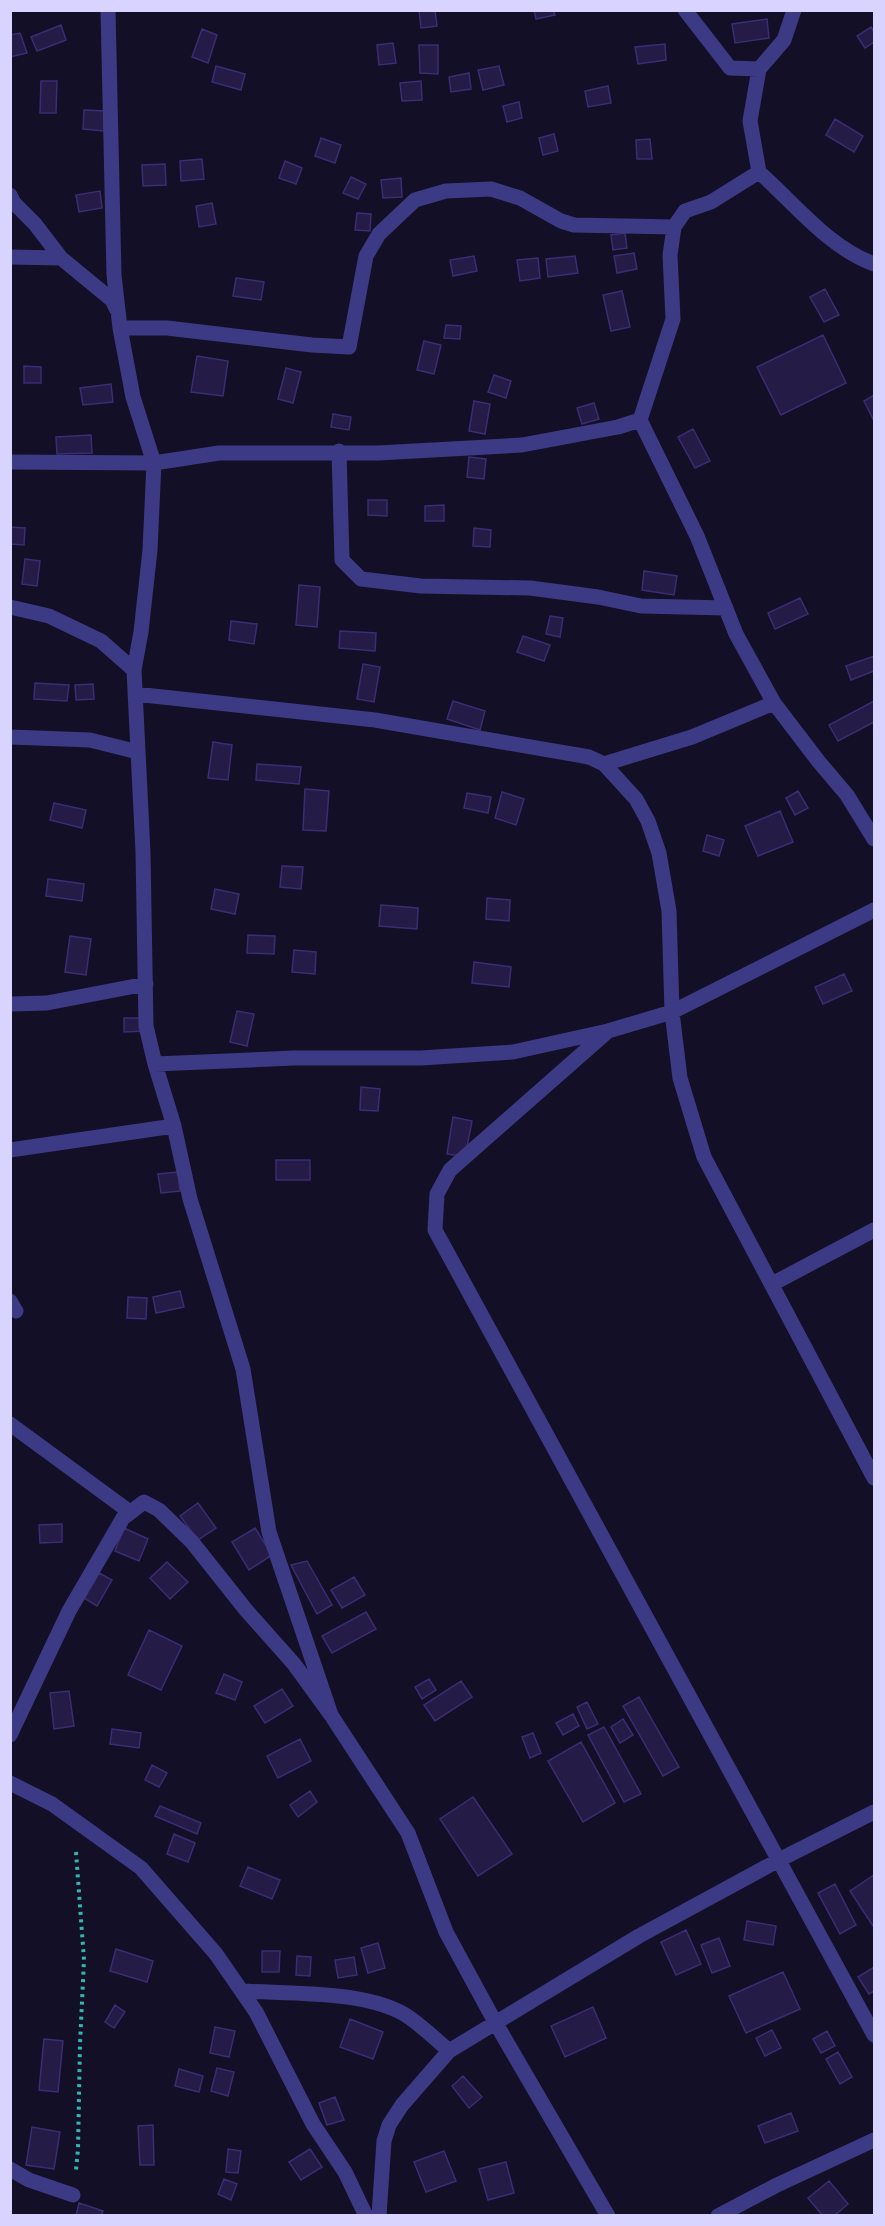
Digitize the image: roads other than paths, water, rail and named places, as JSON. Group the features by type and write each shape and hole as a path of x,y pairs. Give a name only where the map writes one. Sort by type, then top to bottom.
{"street":[{"path":"108,10 114,275 120,328 133,397 154,463 150,550 135,670 146,1026 174,1126 190,1198 243,1369 269,1532 331,1715"},
{"path":"685,10 730,68 759,69"},
{"path":"794,10 784,40 759,69 750,121 759,172 788,197 826,237 874,264"},
{"path":"759,172 711,202 685,212 674,227 670,255 673,319 639,420 697,536 736,634 774,703 847,795 874,839"},
{"path":"120,328 167,328 348,347 366,256 379,234 415,200 446,191 491,189 520,198 561,221 574,225 674,227"},
{"path":"10,195 60,258 112,300 118,311"},
{"path":"10,257 60,258"},
{"path":"10,462 154,463 219,453 339,451 378,453 522,445 618,427 639,420"},
{"path":"339,451 342,560 361,579 421,586 530,588 598,597 641,606 726,608"},
{"path":"10,608 49,616 101,641 135,670"},
{"path":"135,694 375,720 589,757 604,764 636,799 648,821 659,853 669,911 672,1012 680,1078 704,1157 874,1478"},
{"path":"604,764 692,736 774,703"},
{"path":"10,737 90,740 138,752"},
{"path":"155,1064 294,1058 421,1058 513,1052 608,1031 672,1012 874,910"},
{"path":"10,1004 47,1003 146,984"},
{"path":"608,1031 450,1170 437,1194 435,1230 874,2035"},
{"path":"10,1150 174,1126"},
{"path":"772,1284 874,1230"},
{"path":"10,1424 130,1512"},
{"path":"10,1735 69,1611 117,1528 130,1512 144,1502 159,1510 174,1522 192,1542 246,1610 294,1664 331,1715 408,1833 446,1932 495,2022 608,2216"},
{"path":"10,1783 52,1804 141,1868 216,1954 256,2012 313,2124 345,2172 366,2216"},
{"path":"378,2216 384,2141 389,2125 402,2104 449,2051 639,1936 779,1860 874,1812"},
{"path":"242,1991 337,1996 376,2003 409,2017 449,2051"},
{"path":"718,2216 777,2185 874,2140"},
{"path":"10,2169 29,2180 73,2195"}]}
